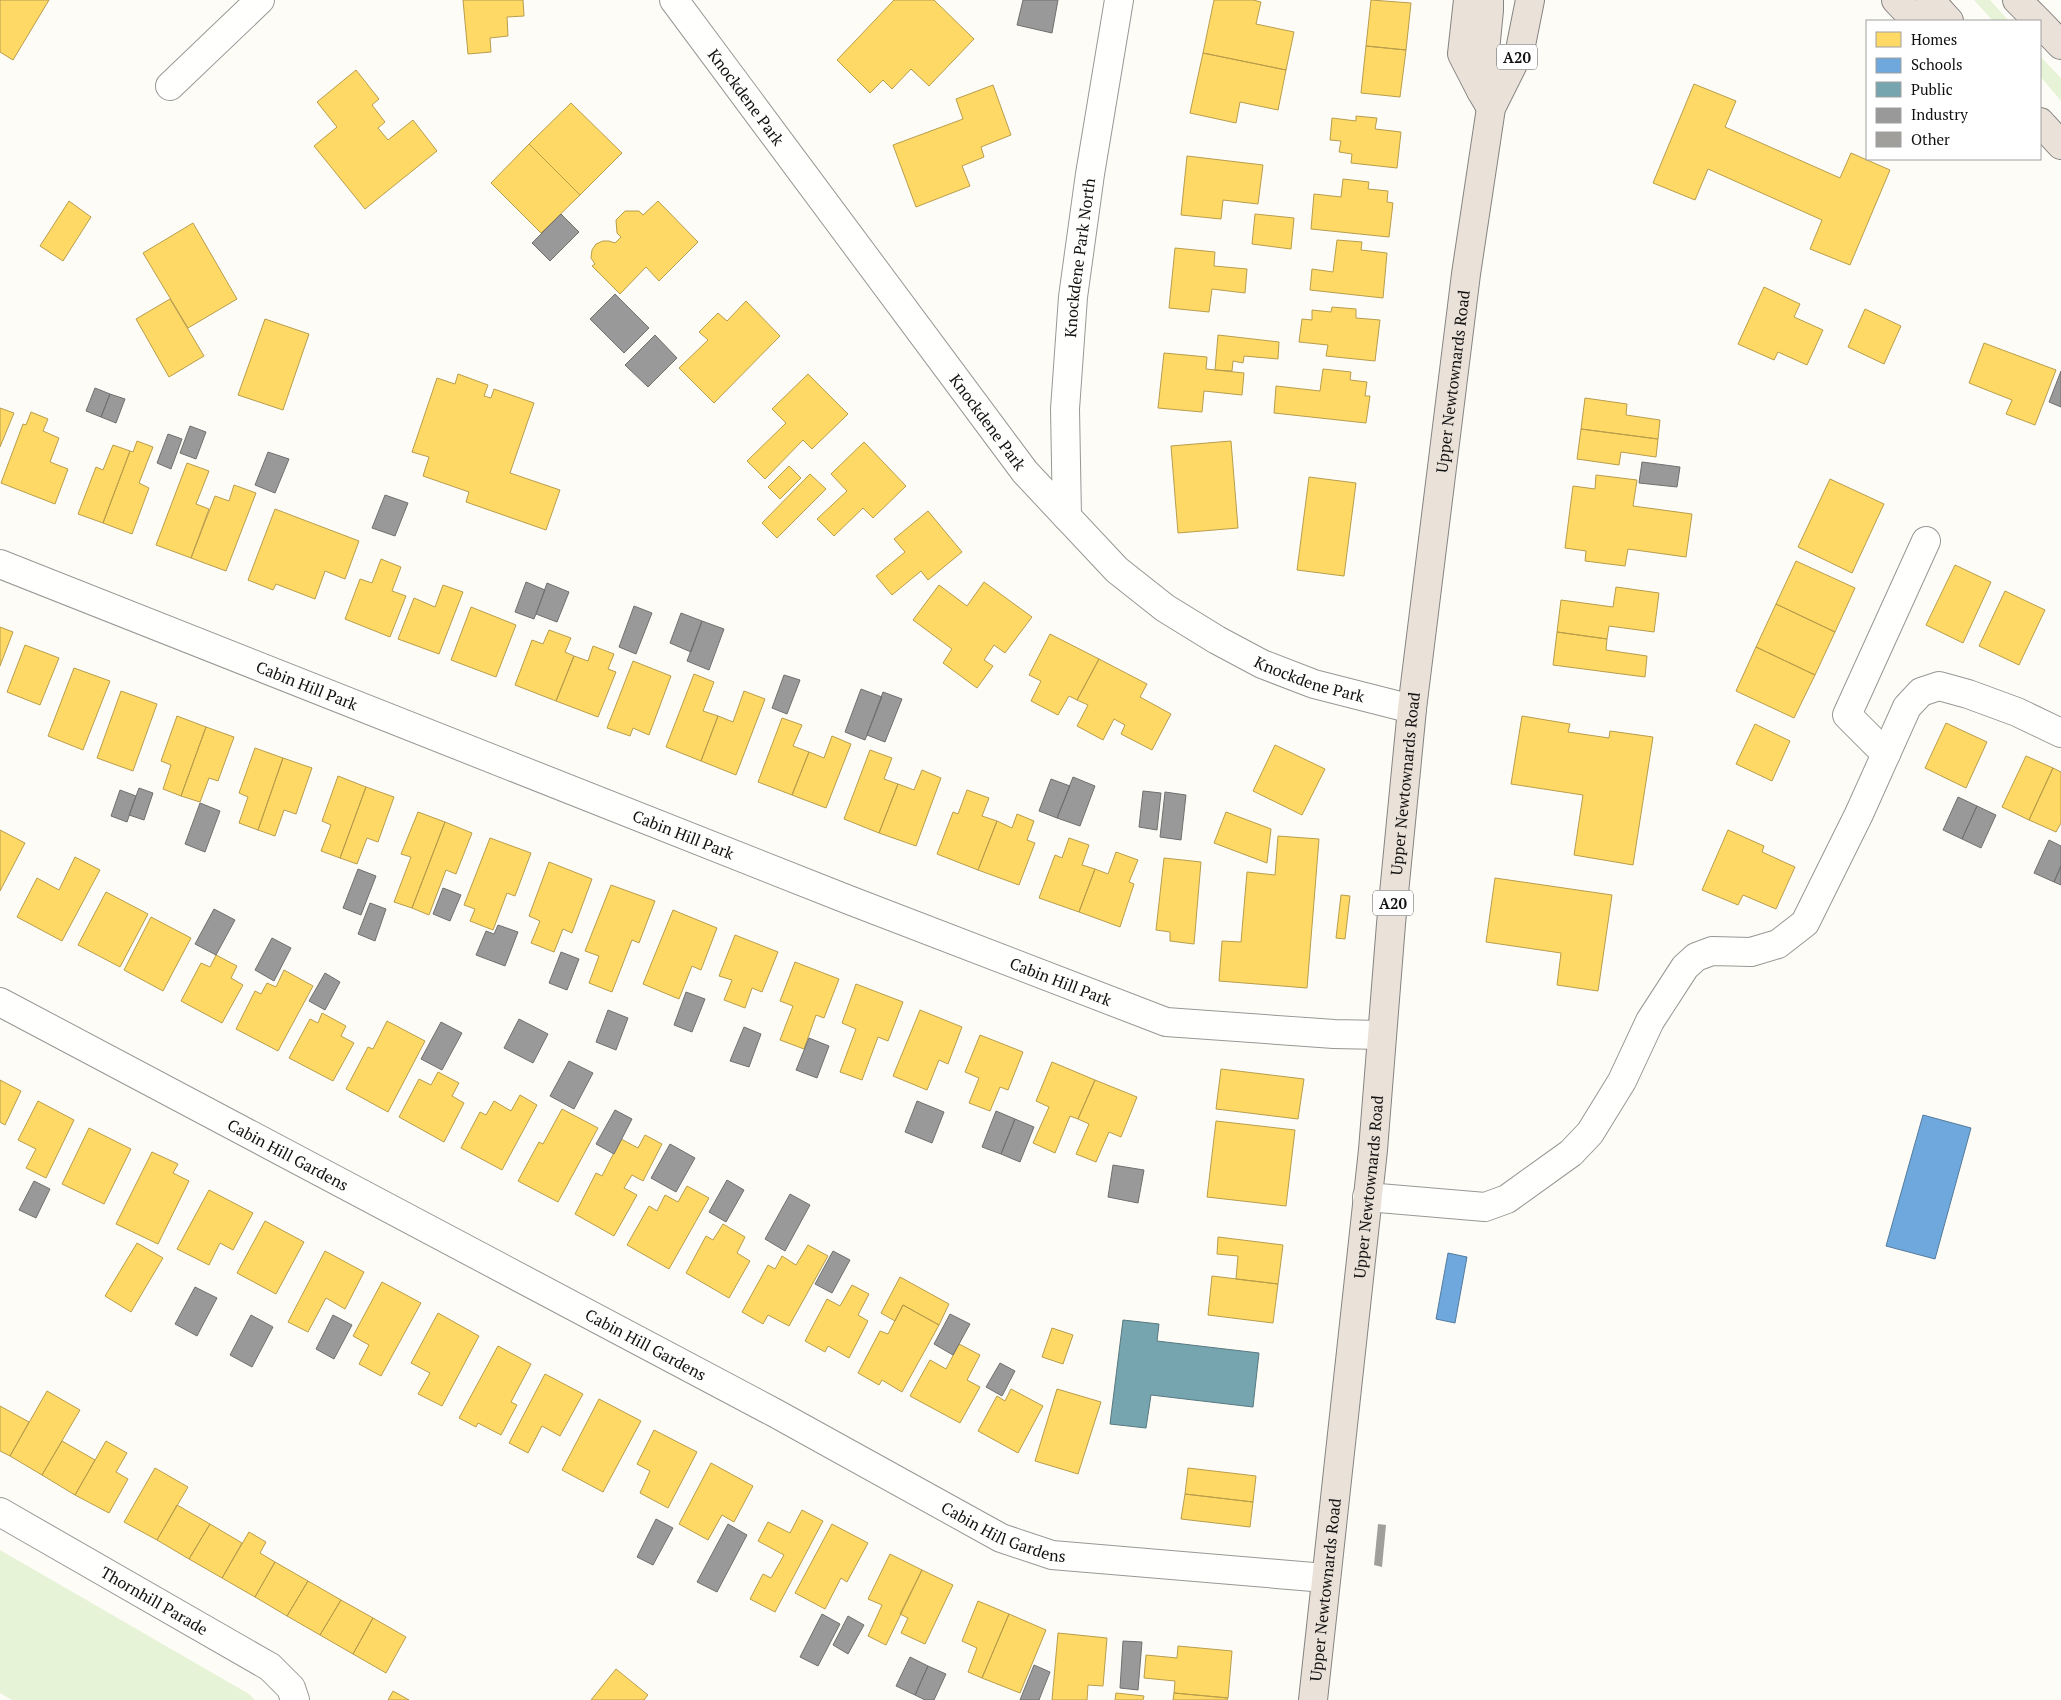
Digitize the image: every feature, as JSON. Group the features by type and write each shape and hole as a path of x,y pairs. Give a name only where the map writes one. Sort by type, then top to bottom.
{"highway":[{"name":"Upper Newtownards Road","path":"1313,1700 1367,1197 1412,709 1486,100 1520,50 1530,0"},
{"path":"1896,0 1915,20"},
{"path":"1930,0 1948,20"},
{"path":"2017,0 2037,20"},
{"path":"1485,2 1462,54 1486,100"},
{"path":"2041,24 2061,45"},
{"path":"2041,123 2061,145"}],"street":[{"path":"170,86 260,0"},
{"name":"Knockdene Park","path":"674,0 1025,472 1124,575 1165,608 1217,640 1262,664 1314,684 1412,709"},
{"name":"Knockdene Park North","path":"1067,517 1065,409 1073,297 1090,174 1119,0"},
{"path":"1886,754 1847,715 1926,541"},
{"name":"Cabin Hill Park","path":"0,564 849,900 1166,1022 1334,1034 1382,1035"},
{"path":"1367,1197 1484,1207 1507,1199 1571,1153 1590,1133 1622,1081 1650,1021 1685,967 1696,957 1712,952 1751,952 1778,944 1805,923 1860,814 1907,707 1921,692 1939,686 1968,694 2017,712 2061,733"},
{"name":"Cabin Hill Gardens","path":"0,1002 775,1413 1001,1538 1052,1555 1325,1578"},
{"name":"Thornhill Parade","path":"0,1512 270,1667 291,1688 296,1700"}],"green space":[{"path":"1974,0 1990,0 2008,20 1992,20"},
{"path":"2041,57 2061,78 2061,101 2041,77"},
{"path":"0,1550 249,1694 255,1700 12,1700 0,1693"}],"building: Homes":[{"path":"0,0 49,0 13,60 0,52"},
{"path":"463,0 523,0 524,16 507,17 508,36 490,38 491,52 468,54"},
{"path":"894,0 934,0 974,39 929,86 911,69 892,89 883,80 870,93 837,60"},
{"path":"1214,0 1253,0 1261,2 1256,24 1294,32 1286,70 1203,53"},
{"path":"1371,0 1411,3 1406,50 1366,46"},
{"path":"1366,46 1406,50 1400,97 1361,93"},
{"path":"1203,53 1286,70 1278,110 1240,102 1236,123 1190,113"},
{"path":"356,70 379,99 372,105 385,122 378,128 388,140 413,120 437,151 365,209 314,146 337,127 317,102"},
{"path":"1694,84 1736,101 1725,127 1840,178 1851,153 1890,170 1850,265 1810,249 1822,220 1708,169 1695,200 1653,183"},
{"path":"993,85 1011,135 981,147 984,157 962,166 970,186 916,207 893,145 963,119 956,99"},
{"path":"571,103 622,153 580,195 529,144"},
{"path":"1356,116 1377,118 1375,129 1401,132 1397,168 1351,163 1352,154 1339,152 1341,141 1330,140 1332,118 1356,121"},
{"path":"529,144 580,195 541,233 491,183"},
{"path":"1187,156 1263,165 1258,204 1223,200 1221,219 1181,215"},
{"path":"1343,179 1369,182 1368,189 1388,191 1387,202 1393,203 1389,237 1311,229 1314,194 1341,197"},
{"path":"69,201 91,217 63,261 40,246"},
{"path":"658,201 698,242 659,281 646,267 620,294 592,266 595,264 591,258 592,250 596,244 603,241 615,243 621,237 617,233 616,220 625,211 639,211 643,215"},
{"path":"1255,214 1294,218 1291,249 1252,244"},
{"path":"193,223 237,299 188,328 143,253"},
{"path":"1337,240 1362,242 1361,250 1387,253 1383,298 1310,290 1312,269 1333,272"},
{"path":"1175,248 1215,252 1214,266 1247,269 1245,293 1212,289 1209,312 1169,308"},
{"path":"1764,287 1800,304 1794,317 1823,330 1807,365 1778,352 1774,360 1738,344"},
{"path":"170,299 204,356 169,377 136,319"},
{"path":"746,301 780,336 714,403 679,368 708,340 699,332 718,313 727,321"},
{"path":"1332,307 1356,309 1356,318 1380,320 1375,361 1326,356 1328,345 1299,342 1302,319 1312,320 1312,310 1331,312"},
{"path":"1865,309 1901,326 1884,364 1848,347"},
{"path":"265,319 309,334 283,410 238,395"},
{"path":"1218,335 1279,342 1278,359 1244,356 1243,363 1233,361 1232,371 1215,370"},
{"path":"1984,343 2056,370 2035,425 2006,414 2012,400 1969,383"},
{"path":"1164,353 1207,357 1206,369 1244,373 1242,395 1204,391 1202,412 1158,408"},
{"path":"1323,369 1351,372 1350,380 1367,382 1365,396 1370,396 1366,423 1274,413 1276,386 1320,391"},
{"path":"458,374 488,385 484,396 491,398 494,389 534,403 510,473 560,490 546,530 466,502 469,492 423,476 429,457 412,452 437,378 455,384"},
{"path":"808,374 848,414 812,449 803,440 765,479 747,461 786,423 772,409"},
{"path":"1585,398 1627,404 1626,415 1660,420 1658,439 1581,429"},
{"path":"0,408 14,413 0,447"},
{"path":"31,412 48,419 43,431 59,438 50,462 68,469 55,504 1,483 23,424 26,425"},
{"path":"1581,429 1658,439 1656,457 1621,452 1619,465 1577,459"},
{"path":"137,441 153,447 139,483 149,488 132,534 103,523 130,451 133,452"},
{"path":"1231,441 1238,528 1178,533 1171,446"},
{"path":"864,442 906,486 873,518 863,508 834,536 817,519 847,491 831,474"},
{"path":"113,445 130,451 103,523 78,514 96,467 103,470"},
{"path":"187,463 209,471 196,504 209,509 191,558 156,545"},
{"path":"789,466 801,478 780,499 768,487"},
{"path":"810,474 826,489 777,538 762,523"},
{"path":"1596,475 1637,480 1633,506 1692,514 1686,557 1628,549 1625,566 1585,561 1586,551 1565,548 1573,486 1595,489"},
{"path":"1309,477 1356,483 1344,576 1297,570"},
{"path":"1830,479 1884,504 1852,573 1798,547"},
{"path":"234,485 256,493 226,571 191,558 215,496 229,501"},
{"path":"275,509 359,541 345,579 325,571 315,599 276,584 273,590 248,580"},
{"path":"928,511 962,552 928,580 921,571 892,595 876,576 905,552 894,539"},
{"path":"381,559 401,567 392,591 406,596 390,637 345,619 360,579 372,583"},
{"path":"1796,561 1855,588 1835,632 1776,604"},
{"path":"1955,565 1991,582 1963,643 1926,625"},
{"path":"984,582 1032,617 1005,653 994,645 984,660 993,666 977,688 943,663 952,649 913,620 939,585 967,606"},
{"path":"443,585 463,592 439,654 398,639 414,598 435,607"},
{"path":"1616,587 1659,593 1654,632 1609,626 1607,639 1557,632 1561,600 1613,607"},
{"path":"2005,591 2045,610 2019,665 1979,646"},
{"path":"1776,604 1835,632 1815,675 1756,647"},
{"path":"471,607 516,625 496,677 451,660"},
{"path":"0,627 13,632 0,666"},
{"path":"549,630 571,638 565,652 574,656 556,701 515,685 532,640 543,644"},
{"path":"1557,632 1607,639 1606,650 1647,656 1645,677 1553,665"},
{"path":"1050,634 1099,659 1077,700 1069,696 1058,715 1031,701 1041,681 1029,675"},
{"path":"25,645 59,658 40,705 7,692"},
{"path":"593,646 614,654 608,669 616,672 598,717 556,701 574,656 588,661"},
{"path":"1756,647 1815,675 1794,718 1736,691"},
{"path":"1099,659 1147,684 1140,697 1171,714 1152,750 1121,734 1125,725 1114,719 1103,740 1077,726 1088,705 1077,700"},
{"path":"633,661 671,676 649,735 633,728 630,736 607,728"},
{"path":"74,668 110,681 83,750 48,736"},
{"path":"694,674 714,682 703,711 718,716 701,761 666,747"},
{"path":"121,691 157,704 133,771 97,758"},
{"path":"744,691 765,699 736,775 701,761 718,716 733,722"},
{"path":"177,716 206,727 181,796 163,789 171,765 161,761"},
{"path":"1522,716 1570,724 1568,732 1609,738 1610,731 1653,737 1633,865 1574,855 1583,795 1511,784"},
{"path":"782,718 802,725 793,746 809,752 792,795 758,782"},
{"path":"1946,723 1987,742 1966,788 1925,768"},
{"path":"1755,724 1790,741 1772,781 1736,764"},
{"path":"206,727 234,737 218,781 209,778 200,802 181,796"},
{"path":"832,736 851,744 826,808 792,795 809,752 824,758"},
{"path":"1275,745 1325,769 1302,815 1253,791"},
{"path":"255,748 283,758 258,830 239,823 248,797 239,793"},
{"path":"870,750 892,758 884,779 898,784 879,833 844,819"},
{"path":"2026,756 2053,768 2029,820 2002,807"},
{"path":"283,758 312,768 296,814 284,810 275,836 258,830"},
{"path":"2053,768 2061,772 2061,823 2056,832 2029,820"},
{"path":"922,770 941,778 916,846 879,833 898,784 914,790"},
{"path":"338,776 366,787 340,858 321,851 331,825 322,821"},
{"path":"366,787 394,797 378,842 367,838 357,864 340,858"},
{"path":"967,790 989,798 982,816 997,821 978,870 937,854 953,812 958,814"},
{"path":"418,812 445,822 412,908 394,902 411,857 401,854"},
{"path":"1226,812 1271,829 1267,863 1214,843"},
{"path":"1017,814 1034,821 1027,840 1035,843 1019,885 978,870 997,821 1012,828"},
{"path":"445,822 472,833 456,874 446,870 429,915 412,908"},
{"path":"0,830 25,843 0,891"},
{"path":"1728,830 1764,846 1762,852 1795,867 1776,909 1743,895 1738,905 1702,890"},
{"path":"1278,836 1319,839 1307,988 1219,981 1222,941 1241,942 1247,872 1275,875"},
{"path":"490,838 531,853 515,896 507,893 493,930 470,921 475,909 464,905"},
{"path":"1069,838 1089,845 1082,865 1095,869 1079,912 1039,898 1055,855 1062,858"},
{"path":"1116,852 1138,860 1129,882 1134,884 1120,927 1079,912 1095,869 1108,874"},
{"path":"75,857 100,870 62,941 17,917 37,878 59,890"},
{"path":"1164,858 1201,862 1194,944 1170,941 1170,932 1156,930"},
{"path":"549,862 592,879 572,933 563,929 554,952 531,943 540,921 529,916"},
{"path":"1495,878 1612,895 1598,991 1557,985 1561,953 1486,942"},
{"path":"611,885 655,901 639,943 632,940 612,992 589,983 599,956 585,951"},
{"path":"106,892 148,914 120,967 78,945"},
{"path":"1341,895 1350,896 1345,939 1336,938"},
{"path":"673,910 717,928 701,970 692,966 679,999 643,984"},
{"path":"151,917 191,938 163,991 124,970"},
{"path":"735,935 778,952 762,992 752,988 745,1008 724,1000 732,980 719,976"},
{"path":"216,955 237,966 231,978 243,985 222,1023 181,1001 201,963 210,967"},
{"path":"795,962 839,979 824,1018 816,1015 804,1049 780,1040 793,1006 780,1001"},
{"path":"284,970 313,986 278,1051 236,1029 255,991 261,994 267,983 276,987"},
{"path":"856,984 903,1002 888,1041 878,1037 862,1080 840,1072 856,1029 842,1023"},
{"path":"920,1010 962,1027 948,1064 939,1060 927,1090 893,1076"},
{"path":"322,1013 346,1026 341,1036 354,1043 333,1081 289,1058 310,1019 318,1023"},
{"path":"387,1021 425,1041 388,1112 346,1089 368,1047 373,1049"},
{"path":"980,1035 1023,1052 1008,1090 1000,1087 990,1111 969,1103 979,1078 965,1072"},
{"path":"1052,1062 1095,1080 1078,1119 1070,1116 1055,1153 1033,1143 1049,1107 1036,1101"},
{"path":"1221,1069 1304,1079 1298,1119 1216,1109"},
{"path":"438,1072 459,1083 452,1096 464,1103 444,1142 399,1117 419,1079 431,1085"},
{"path":"0,1080 21,1091 5,1125 0,1122"},
{"path":"1095,1080 1137,1097 1121,1137 1109,1132 1096,1162 1076,1154 1089,1124 1078,1119"},
{"path":"520,1095 537,1105 502,1170 461,1148 480,1112 486,1115 494,1101 511,1111"},
{"path":"38,1101 74,1120 46,1178 26,1168 36,1149 18,1140"},
{"path":"562,1109 598,1128 558,1202 518,1181 539,1142 543,1144"},
{"path":"1216,1121 1295,1130 1286,1206 1207,1197"},
{"path":"89,1128 131,1149 104,1204 62,1184"},
{"path":"645,1135 662,1144 643,1181 632,1175 624,1188 637,1195 614,1236 575,1214 596,1173 602,1176 621,1139 638,1148"},
{"path":"152,1152 178,1164 173,1173 189,1181 158,1244 116,1224"},
{"path":"687,1186 709,1198 669,1269 627,1245 649,1206 657,1211 665,1195 678,1202"},
{"path":"209,1190 253,1213 233,1250 220,1243 209,1265 177,1249"},
{"path":"265,1221 304,1242 276,1294 237,1273"},
{"path":"723,1224 745,1237 737,1253 750,1261 729,1298 686,1273 706,1236 713,1240"},
{"path":"1218,1237 1283,1245 1278,1284 1236,1279 1238,1256 1217,1254"},
{"path":"137,1243 163,1258 131,1312 105,1296"},
{"path":"808,1245 828,1256 789,1326 768,1315 763,1324 742,1312 768,1265 775,1269 782,1256 796,1265"},
{"path":"325,1251 364,1272 345,1309 326,1298 308,1332 288,1322"},
{"path":"1212,1276 1278,1284 1273,1323 1208,1315"},
{"path":"900,1277 949,1304 939,1325 903,1305 895,1321 881,1313"},
{"path":"382,1282 421,1303 381,1376 359,1364 369,1345 353,1336"},
{"path":"852,1285 869,1294 858,1315 868,1321 849,1358 828,1346 825,1352 805,1341 827,1299 840,1306"},
{"path":"903,1305 939,1325 902,1392 882,1380 879,1385 858,1373 880,1331 888,1334"},
{"path":"438,1313 479,1336 442,1406 418,1394 430,1373 411,1363"},
{"path":"1052,1328 1073,1335 1063,1364 1042,1357"},
{"path":"959,1344 980,1355 967,1380 980,1387 960,1423 910,1396 930,1360 946,1369"},
{"path":"498,1346 531,1364 511,1402 517,1405 501,1435 478,1423 476,1427 459,1418"},
{"path":"545,1374 583,1394 560,1436 542,1426 528,1453 509,1443"},
{"path":"1011,1389 1043,1406 1018,1453 978,1431 997,1396 1005,1401"},
{"path":"1057,1389 1101,1402 1078,1474 1035,1461"},
{"path":"47,1391 80,1410 42,1475 10,1456"},
{"path":"599,1399 641,1421 603,1492 562,1470"},
{"path":"0,1406 29,1422 10,1456 0,1451"},
{"path":"654,1430 697,1452 668,1508 640,1493 650,1471 637,1464"},
{"path":"62,1441 95,1460 75,1495 42,1475"},
{"path":"106,1441 127,1453 116,1472 128,1479 109,1513 75,1495"},
{"path":"711,1463 753,1486 734,1522 722,1515 708,1540 679,1524"},
{"path":"155,1468 188,1487 157,1540 124,1522"},
{"path":"1188,1468 1256,1476 1253,1502 1185,1494"},
{"path":"1185,1494 1253,1502 1250,1527 1181,1519"},
{"path":"177,1505 210,1524 189,1559 157,1540"},
{"path":"802,1510 823,1521 775,1612 750,1599 763,1574 771,1578 784,1555 758,1541 768,1522 790,1533"},
{"path":"210,1524 242,1543 222,1578 189,1559"},
{"path":"832,1524 868,1543 847,1582 841,1578 825,1609 795,1593"},
{"path":"249,1532 266,1542 260,1553 275,1562 255,1597 222,1578"},
{"path":"890,1554 922,1570 886,1645 868,1636 882,1605 868,1599"},
{"path":"275,1562 308,1581 287,1616 255,1597"},
{"path":"922,1570 953,1585 925,1644 901,1633 908,1618 900,1614"},
{"path":"308,1581 341,1600 320,1635 287,1616"},
{"path":"341,1600 373,1618 353,1654 320,1635"},
{"path":"978,1601 1009,1614 982,1678 968,1672 977,1648 962,1641"},
{"path":"1009,1614 1046,1630 1020,1693 982,1678"},
{"path":"373,1618 406,1637 386,1673 353,1654"},
{"path":"1058,1633 1107,1638 1103,1686 1088,1685 1087,1700 1052,1700"},
{"path":"1178,1646 1232,1651 1228,1698 1174,1693 1175,1681 1144,1678 1146,1655 1177,1658"},
{"path":"616,1669 648,1695 644,1700 591,1700"},
{"path":"393,1691 409,1700 388,1700"},
{"path":"1116,1693 1144,1696 1143,1700 1115,1700"},
{"path":"1174,1693 1228,1698 1227,1700 1173,1700"}],"building: Schools":[{"path":"1923,1115 1971,1128 1935,1259 1886,1246"},
{"path":"1448,1253 1467,1257 1455,1323 1436,1319"}],"building: Public":[{"path":"1123,1320 1159,1324 1157,1341 1259,1353 1253,1407 1151,1395 1146,1428 1110,1424"}],"building: Industry":[{"path":"1023,0 1058,0 1052,33 1017,25"},
{"path":"561,214 579,232 550,261 532,243"},
{"path":"615,294 649,328 624,353 590,319"},
{"path":"655,335 677,358 648,387 625,365"},
{"path":"2061,371 2061,407 2049,402"},
{"path":"95,388 110,394 101,417 86,411"},
{"path":"110,394 125,399 116,423 101,417"},
{"path":"190,426 206,432 196,459 180,453"},
{"path":"168,434 182,439 171,469 157,463"},
{"path":"268,452 289,459 275,493 255,485"},
{"path":"1642,462 1680,467 1677,487 1639,483"},
{"path":"385,495 408,503 395,536 372,528"},
{"path":"526,582 545,590 534,619 515,612"},
{"path":"547,583 569,592 557,622 536,614"},
{"path":"634,606 652,613 636,654 619,647"},
{"path":"681,613 702,621 691,652 670,643"},
{"path":"702,621 724,629 709,670 687,661"},
{"path":"784,675 800,680 787,714 772,708"},
{"path":"861,689 882,697 865,740 845,732"},
{"path":"883,692 902,699 885,742 867,735"},
{"path":"1073,777 1095,786 1080,826 1057,818"},
{"path":"1051,779 1070,786 1057,818 1039,811"},
{"path":"139,788 153,793 144,820 129,815"},
{"path":"120,790 136,796 127,822 111,816"},
{"path":"1143,791 1161,793 1157,830 1139,827"},
{"path":"1165,792 1186,795 1181,840 1160,837"},
{"path":"1958,797 1977,806 1962,839 1943,830"},
{"path":"200,803 220,811 205,852 185,844"},
{"path":"1977,806 1996,815 1981,848 1962,839"},
{"path":"2049,840 2061,846 2061,866 2054,882 2034,873"},
{"path":"2061,866 2061,885 2054,882"},
{"path":"358,869 376,876 361,915 343,908"},
{"path":"443,888 461,895 450,921 433,914"},
{"path":"370,903 386,909 375,941 358,934"},
{"path":"214,909 235,920 216,955 195,944"},
{"path":"498,925 518,932 505,966 476,955 486,931 494,934"},
{"path":"272,938 291,948 274,981 255,970"},
{"path":"561,952 579,959 567,990 549,983"},
{"path":"325,973 340,982 325,1010 309,1001"},
{"path":"686,992 705,999 692,1032 674,1025"},
{"path":"608,1010 628,1018 616,1050 596,1042"},
{"path":"519,1019 548,1034 533,1063 504,1048"},
{"path":"441,1022 462,1033 442,1070 421,1059"},
{"path":"744,1027 761,1034 749,1067 730,1061"},
{"path":"809,1038 829,1046 817,1078 796,1070"},
{"path":"569,1061 593,1073 574,1109 550,1096"},
{"path":"917,1101 944,1112 932,1143 905,1132"},
{"path":"615,1110 632,1119 614,1154 596,1144"},
{"path":"996,1111 1015,1119 1001,1154 982,1147"},
{"path":"1015,1119 1034,1127 1020,1162 1001,1154"},
{"path":"670,1144 695,1158 676,1192 651,1178"},
{"path":"1113,1165 1144,1170 1138,1203 1108,1197"},
{"path":"727,1180 744,1190 726,1222 709,1212"},
{"path":"34,1181 50,1189 36,1218 19,1210"},
{"path":"790,1194 810,1205 785,1251 765,1239"},
{"path":"833,1251 850,1260 832,1293 815,1284"},
{"path":"195,1287 217,1298 197,1336 175,1324"},
{"path":"950,1314 970,1324 953,1355 934,1344"},
{"path":"251,1315 273,1327 252,1367 230,1355"},
{"path":"333,1315 352,1325 334,1359 316,1349"},
{"path":"1000,1363 1015,1371 1002,1396 986,1387"},
{"path":"656,1519 673,1528 653,1565 637,1557"},
{"path":"728,1524 747,1535 717,1592 697,1582"},
{"path":"822,1614 840,1624 818,1666 800,1657"},
{"path":"848,1616 864,1625 848,1654 833,1645"},
{"path":"1123,1641 1142,1642 1138,1690 1120,1688"},
{"path":"910,1657 928,1666 915,1695 896,1686"},
{"path":"1034,1665 1050,1672 1039,1700 1020,1700"},
{"path":"928,1666 946,1674 934,1700 925,1700 915,1695"}],"building: Other":[{"path":"1378,1524 1386,1525 1382,1567 1374,1565"}]}
